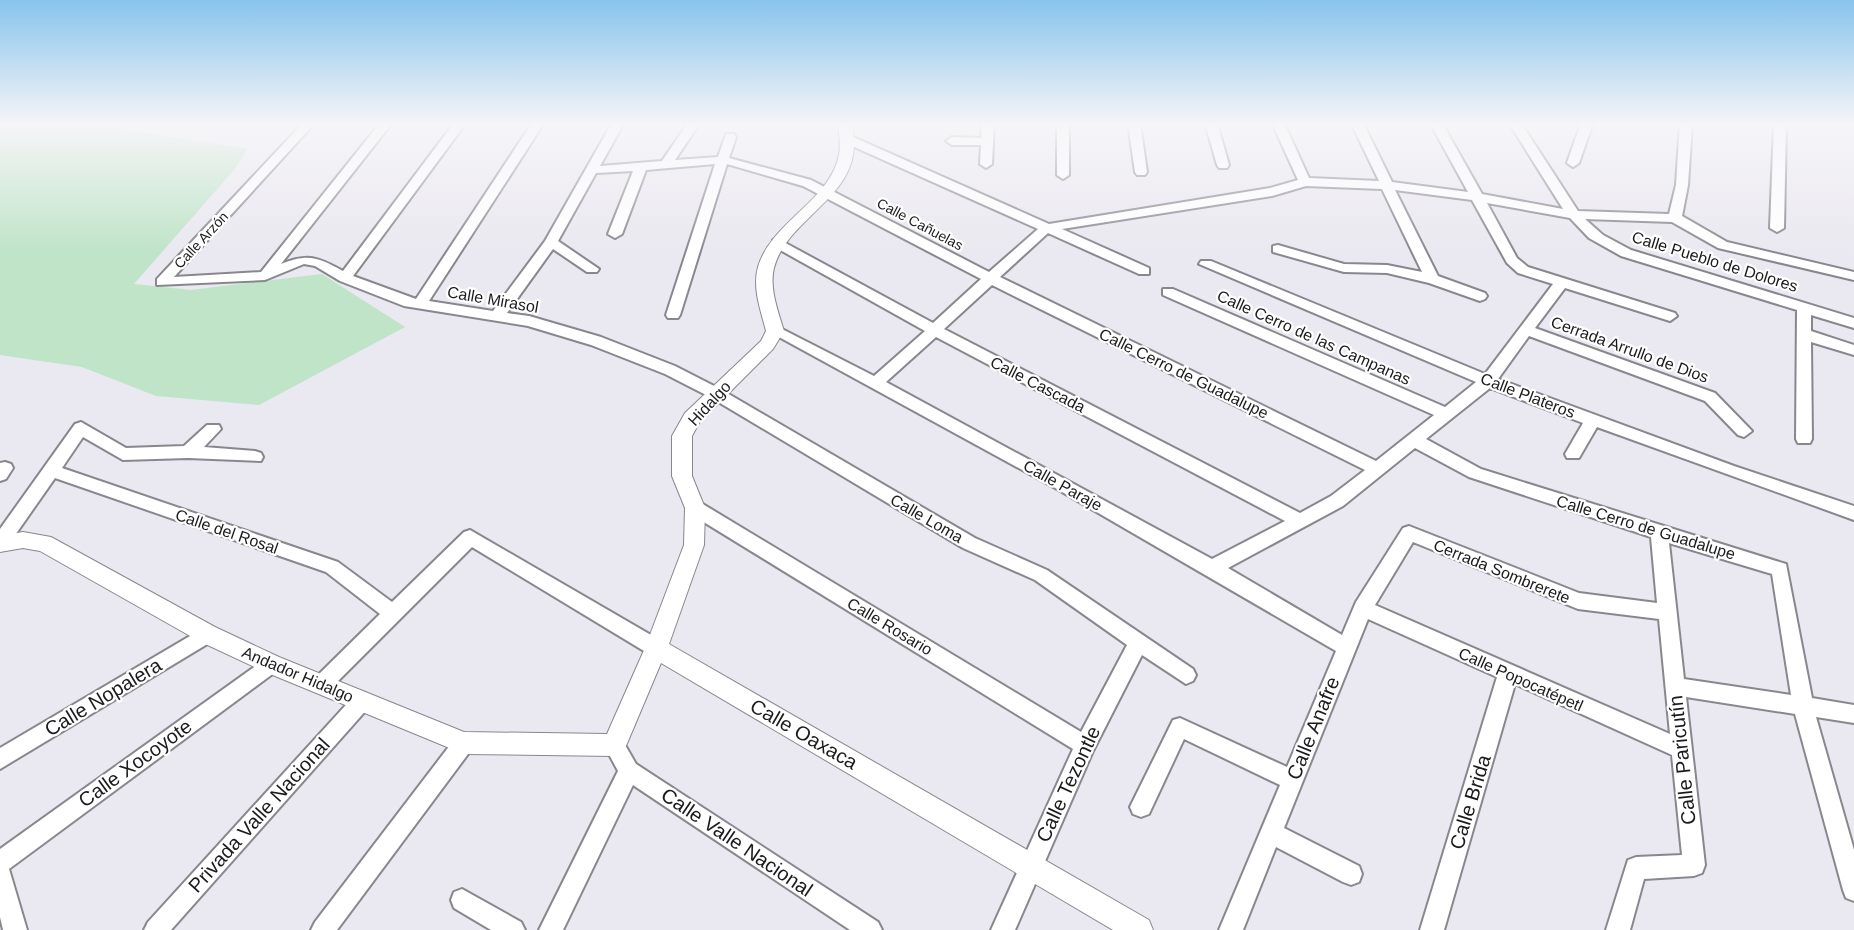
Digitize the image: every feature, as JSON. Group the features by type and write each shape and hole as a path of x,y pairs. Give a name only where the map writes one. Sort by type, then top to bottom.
{"street":[{"name":"Calle Arzón","path":"265,276 162,282 269,166"},
{"path":"265,276 352,166"},
{"path":"345,278 428,166"},
{"path":"419,304 509,166"},
{"path":"498,315 551,242 594,166"},
{"name":"Calle Cañuelas","path":"592,170 655,166"},
{"path":"673,315 722,166"},
{"name":"Calle Cañuelas","path":"752,166 824,191 990,278"},
{"path":"775,331 765,290 766,267 778,243 824,191 841,166"},
{"path":"919,166 1046,228 1144,271"},
{"path":"1063,166 1063,175"},
{"path":"1140,166 1141,172"},
{"path":"1298,166 1305,182"},
{"path":"1377,166 1432,279"},
{"path":"1460,166 1512,260 1523,270 1670,316"},
{"name":"Calle Pueblo de Dolores","path":"1543,166 1575,215 1604,243 1626,253 1854,323"},
{"path":"1675,218 1683,166"},
{"path":"1777,228 1779,166"},
{"path":"615,234 640,168"},
{"path":"876,382 1046,228 1278,190 1305,182 1432,189 1575,215 1675,218 1724,245 1854,276"},
{"path":"551,242 592,269"},
{"name":"Calle Cascada","path":"778,243 933,329 1300,521"},
{"path":"1278,249 1344,268 1387,269 1432,279 1480,296"},
{"name":"Calle Mirasol","path":"265,276 303,260 319,263 345,278 419,304 498,315 596,341 670,370 715,393"},
{"name":"Calle Plateros","path":"1206,264 1488,381 1854,513"},
{"name":"Calle Cerro de Guadalupe","path":"990,278 1378,468"},
{"path":"1214,567 1337,501 1488,381 1561,283"},
{"name":"Calle Cerro de las Campanas","path":"1168,292 1446,414"},
{"path":"1804,307 1804,439"},
{"name":"Cerrada Arrullo de Dios","path":"1526,330 1710,397 1744,431"},
{"name":"Calle Paraje","path":"775,331 876,382 1214,567 1346,647"},
{"name":"Hidalgo","path":"614,745 656,648 694,545 695,508 682,476 682,436 692,418 715,393 759,353 775,331"},
{"path":"1804,334 1854,350"},
{"name":"Calle Loma","path":"715,393 969,543 1041,575 1186,675"},
{"path":"1573,454 1593,420"},
{"path":"0,543 81,428 123,454 188,452 255,457"},
{"path":"188,452 213,429"},
{"name":"Calle Cerro de Guadalupe","path":"1414,440 1475,473 1659,533 1780,569 1803,706"},
{"name":"Calle del Rosal","path":"50,470 333,567 393,613"},
{"name":"Calle Rosario","path":"695,508 1085,745"},
{"name":"Calle Anafre","path":"1231,930 1363,608 1409,533"},
{"name":"Cerrada Sombrerete","path":"1409,533 1578,601 1667,612"},
{"name":"Calle Paricutín","path":"1618,930 1636,868 1694,865 1659,533"},
{"name":"Calle Oaxaca","path":"393,613 470,537 1139,930"},
{"name":"Andador Hidalgo","path":"0,543 23,540 44,543 207,634 271,664 464,743 614,745"},
{"name":"Calle Popocatépetl","path":"1363,608 1680,748"},
{"path":"322,684 393,613"},
{"name":"Calle Nopalera","path":"0,759 207,634"},
{"name":"Calle Tezontle","path":"1003,930 1085,745 1139,642"},
{"name":"Calle Xocoyote","path":"0,862 271,664"},
{"name":"Calle Brida","path":"1432,930 1508,674"},
{"path":"1675,686 1854,714"},
{"name":"Privada Valle Nacional","path":"156,930 362,701"},
{"path":"1803,706 1854,890"},
{"path":"1142,807 1180,727 1292,780"},
{"path":"323,930 464,743"},
{"name":"Calle Valle Nacional","path":"614,745 630,771 870,930"},
{"path":"551,930 630,771"},
{"path":"1271,833 1351,874"},
{"path":"0,875 15,930"},
{"path":"462,900 513,930"}],"green space":[{"path":"0,166 236,166 134,284 191,290 322,274 405,327 259,405 156,396 82,367 0,355"}]}
